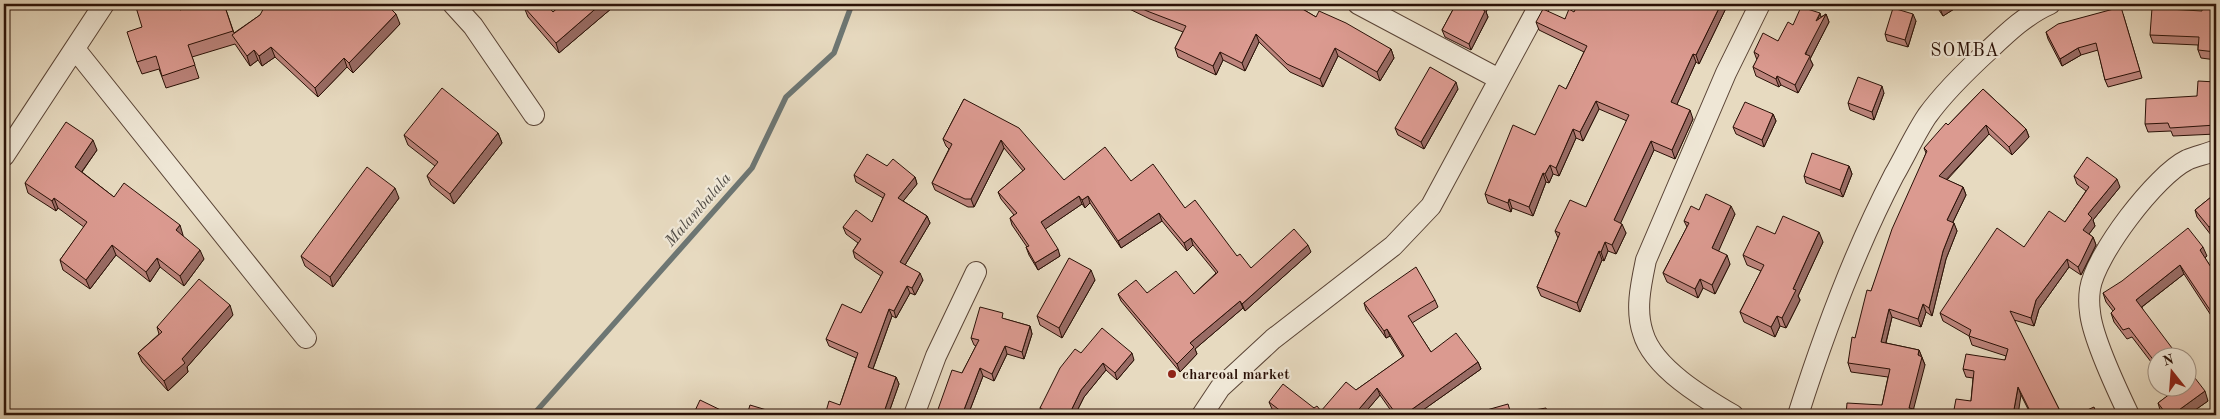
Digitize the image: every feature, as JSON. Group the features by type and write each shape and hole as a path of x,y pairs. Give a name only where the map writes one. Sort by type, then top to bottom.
{"street":[{"path":"4,156 104,4"},
{"path":"453,4 473,26 534,115"},
{"path":"1358,4 1499,79"},
{"path":"1202,415 1220,388 1273,339 1393,246 1431,206 1540,4"},
{"path":"1733,415 1702,397 1660,362 1643,334 1639,315 1640,289 1646,260 1726,73 1760,4"},
{"path":"1798,415 1819,350 1856,254 1875,212 1927,116 1960,76 2003,36 2037,9 2050,4"},
{"path":"75,49 306,338"},
{"path":"2129,415 2094,328 2090,314 2090,288 2102,259 2156,184 2186,160 2216,150"},
{"path":"914,415 936,356 976,272"}],"building":[{"path":"135,4 178,4 180,10 199,4 224,4 233,31 188,45 195,65 162,76 156,56 137,62 127,32 142,27"},
{"path":"266,4 386,4 396,14 349,63 344,58 315,88 271,47 259,56 254,50 247,56 232,35 260,15"},
{"path":"527,4 546,4 553,12 562,4 601,4 556,43 524,7"},
{"path":"1133,4 1294,4 1316,17 1319,11 1346,23 1391,49 1377,72 1335,48 1320,79 1287,64 1256,34 1242,63 1220,52 1213,66 1175,48 1186,26"},
{"path":"1456,4 1485,4 1482,9 1485,11 1469,44 1442,30"},
{"path":"1578,4 1721,4 1696,55 1693,54 1671,102 1690,110 1672,150 1651,141 1614,220 1622,224 1612,245 1605,242 1601,252 1599,251 1577,303 1537,287 1560,233 1555,231 1570,200 1586,207 1629,115 1596,101 1580,132 1573,129 1556,168 1550,165 1545,174 1543,173 1529,207 1509,199 1508,203 1485,194 1513,125 1535,135 1559,85 1566,89 1587,46 1536,22 1543,9 1565,19 1569,9 1574,12"},
{"path":"2202,4 2216,5 2216,52 2198,50 2199,37 2150,35 2152,8 2202,11"},
{"path":"1801,7 1820,13 1816,21 1826,14 1805,54 1810,56 1795,85 1777,76 1776,79 1753,67 1759,55 1754,52 1763,33 1778,41 1788,22 1793,25"},
{"path":"2121,7 2140,71 2105,80 2096,43 2078,48 2060,59 2046,32 2058,24"},
{"path":"1893,8 1913,14 1905,40 1885,34"},
{"path":"1430,67 1456,82 1421,142 1395,128"},
{"path":"1858,77 1882,86 1872,112 1848,103"},
{"path":"2198,81 2216,82 2216,125 2170,128 2168,123 2145,124 2146,99 2197,96"},
{"path":"442,88 498,133 450,194 427,176 438,162 404,135"},
{"path":"1983,89 2026,129 2009,147 1986,125 1939,176 1963,187 1947,220 1954,223 1943,251 1929,308 1923,304 1918,319 1889,309 1881,342 1919,350 1918,355 1922,357 1909,408 1940,415 1846,415 1847,403 1882,405 1890,369 1848,363 1852,337 1855,338 1867,290 1871,291 1892,229 1927,151 1924,148 1946,123 1948,125"},
{"path":"964,99 1019,128 1064,180 1105,147 1131,181 1153,164 1185,208 1195,200 1237,256 1240,254 1251,268 1294,229 1308,245 1242,304 1240,301 1190,343 1194,347 1177,364 1118,294 1136,280 1147,293 1176,271 1194,294 1218,272 1191,238 1184,243 1159,213 1118,241 1088,196 1082,200 1079,196 1041,222 1058,249 1035,263 1026,247 1029,246 1010,218 1017,213 998,192 1025,169 1001,140 971,199 965,199 932,183 952,144 943,139"},
{"path":"1745,102 1773,114 1762,140 1733,127"},
{"path":"66,122 93,140 75,167 114,197 124,183 180,225 176,230 200,250 180,276 157,258 146,272 112,245 86,280 60,260 87,222 54,198 52,201 25,183"},
{"path":"1812,153 1849,166 1840,190 1804,176"},
{"path":"867,154 887,166 893,159 915,177 898,198 927,216 900,262 920,273 912,288 907,286 894,311 889,309 868,367 896,377 883,415 825,415 829,401 840,405 858,353 826,339 842,304 861,313 883,272 853,251 861,239 843,227 856,210 872,222 885,194 854,175"},
{"path":"2087,157 2117,179 2088,214 2092,218 2083,230 2093,237 2080,264 2078,267 2067,259 2036,300 2031,318 2010,311 2062,415 2032,415 2018,387 2013,415 1953,415 1956,399 1971,401 1974,371 1963,369 1966,354 2005,360 2008,349 1969,336 1971,330 1940,313 1997,228 2024,247 2049,211 2065,222 2089,187 2074,176"},
{"path":"367,167 395,188 330,277 301,256"},
{"path":"2216,193 2216,221 2209,227 2195,210"},
{"path":"1706,194 1731,206 1712,248 1727,255 1712,285 1700,279 1695,289 1663,273 1689,223 1684,221 1691,206 1699,210"},
{"path":"1783,216 1819,232 1793,289 1796,290 1782,318 1777,316 1771,327 1740,312 1764,265 1743,255 1757,226 1775,234"},
{"path":"2188,228 2203,247 2200,250 2216,275 2216,319 2180,265 2136,300 2170,346 2148,346 2148,353 2129,328 2123,330 2111,313 2115,309 2103,293 2122,281"},
{"path":"1069,258 1091,270 1059,328 1037,316"},
{"path":"1416,267 1435,300 1408,316 1431,352 1456,333 1478,362 1404,415 1397,415 1377,388 1354,415 1286,415 1269,402 1283,384 1314,408 1317,406 1321,411 1346,382 1356,390 1404,356 1387,329 1384,331 1364,303"},
{"path":"199,279 230,305 182,359 185,363 164,381 138,353 162,332 157,327"},
{"path":"980,307 1003,313 1002,318 1030,326 1022,352 1005,346 992,374 980,368 962,415 936,415 952,370 962,373 979,340 971,338"},
{"path":"1102,328 1132,353 1115,373 1103,363 1081,390 1069,415 1054,415 1040,408 1060,368 1075,349 1081,353"},
{"path":"2198,382 2205,391 2172,415 2167,415 2158,403 2167,396 2198,396"},
{"path":"700,400 731,415 693,415"},
{"path":"1508,404 1511,414 1546,408 1548,415 1469,415"},
{"path":"750,405 783,415 747,415"},
{"path":"2094,407 2097,415 2076,415"}],"waterway":[{"name":"Malambalala","path":"533,415 752,168 786,97 834,53 852,4"}],"place":[{"name":"charcoal market","path":"1172,374"}],"district":[{"name":"SOMBA","path":"1965,50"}]}
